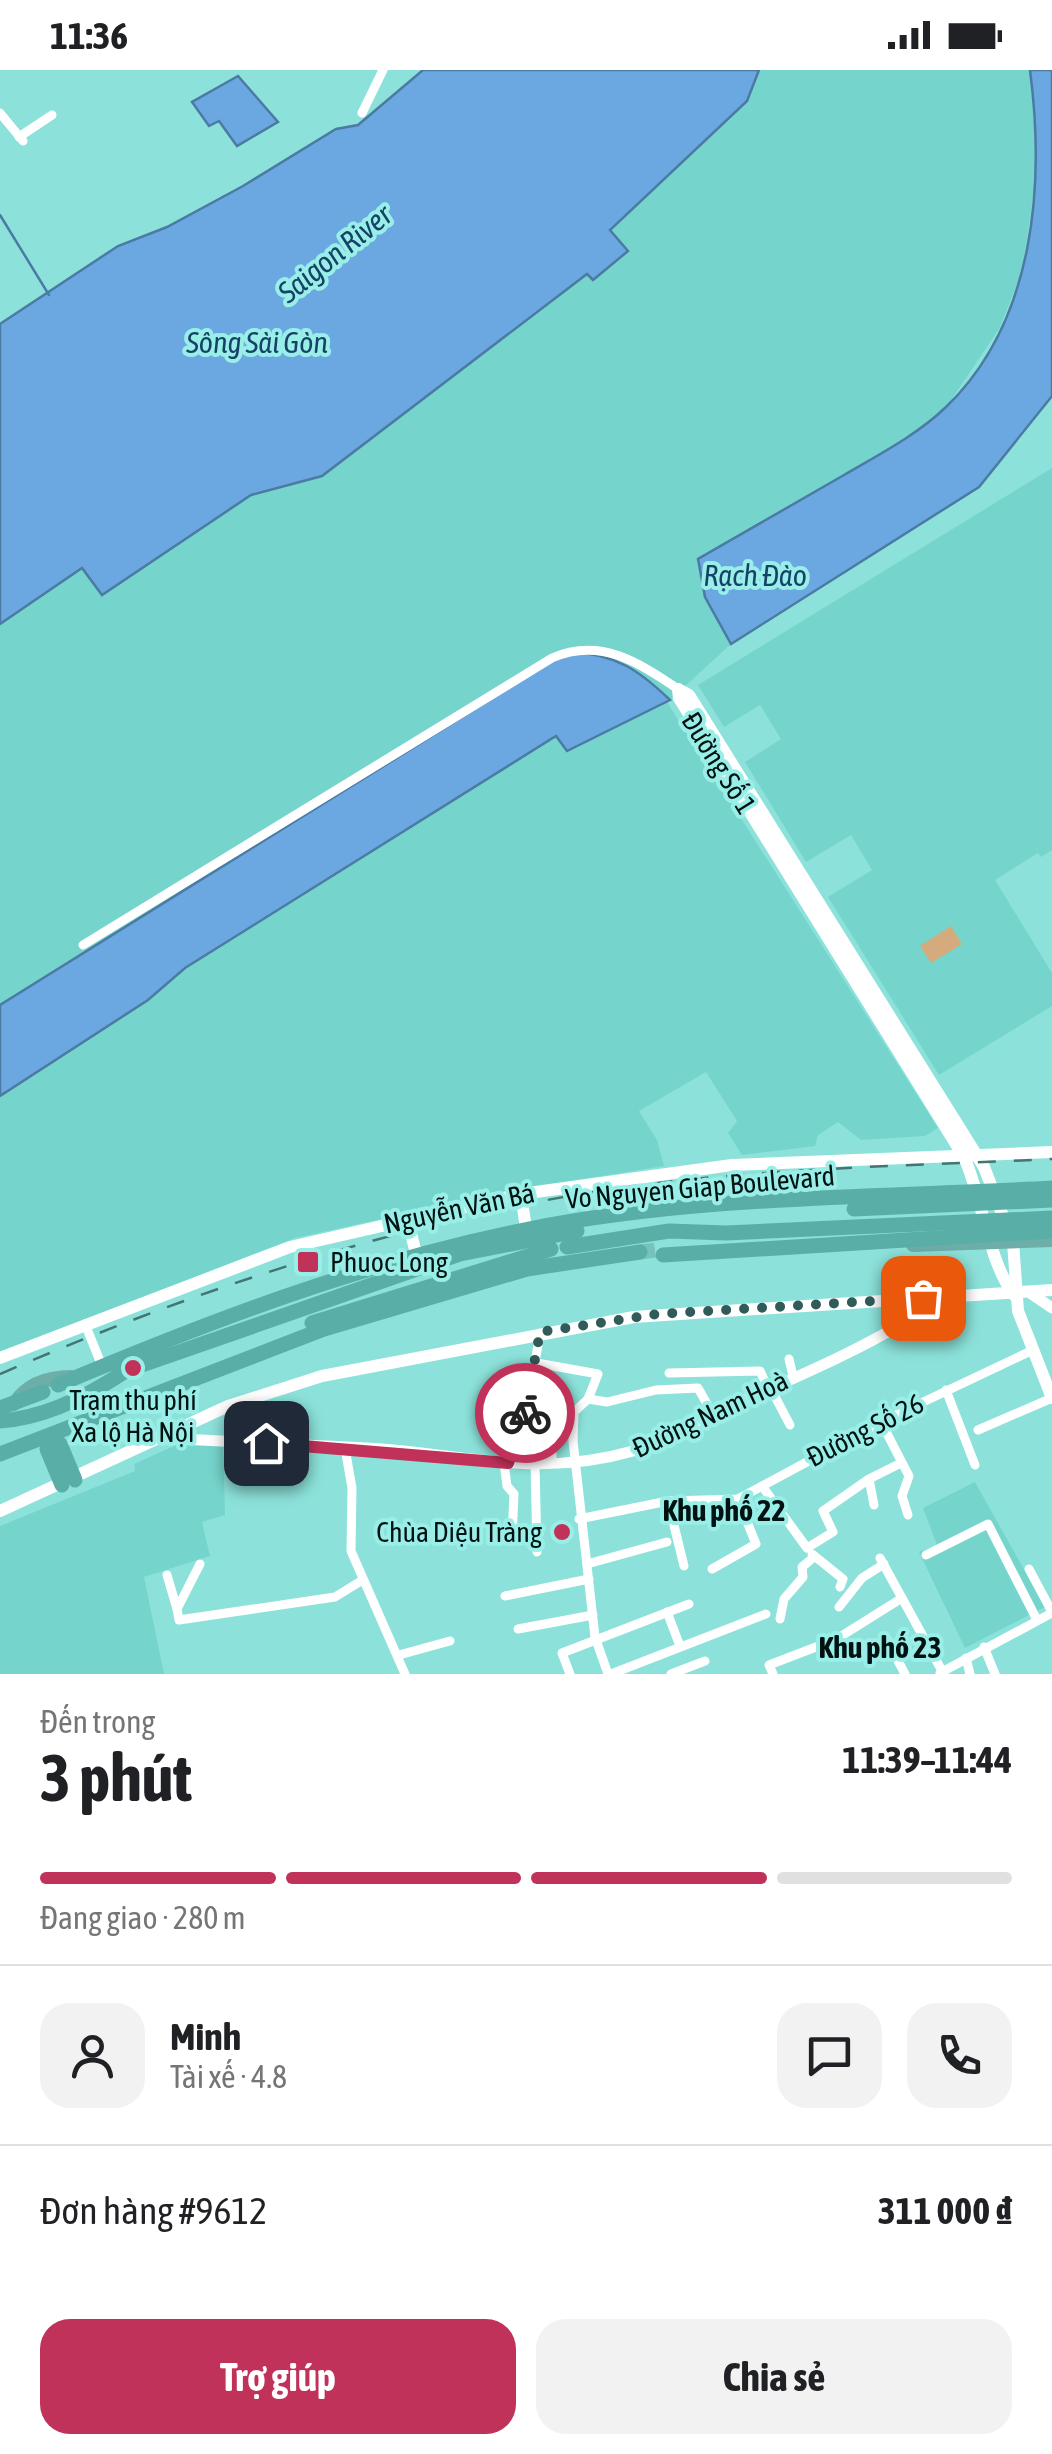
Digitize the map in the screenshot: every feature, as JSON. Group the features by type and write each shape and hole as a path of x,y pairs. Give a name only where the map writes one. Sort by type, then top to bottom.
{"highway":[{"name":"Vo Nguyen Giap Boulevard","path":"4,1412 163,1339 299,1289 390,1262 418,1261 670,1218 998,1197 1052,1188"},
{"name":"Vo Nguyen Giap Boulevard","path":"998,1197 1052,1200"},
{"name":"Vo Nguyen Giap Boulevard","path":"142,1365 474,1241 526,1229 653,1210 980,1198"},
{"name":"Vo Nguyen Giap Boulevard","path":"1010,1232 1024,1220 1052,1218"},
{"name":"Vo Nguyen Giap Boulevard","path":"0,1444 338,1313 559,1248 668,1231 726,1240 894,1241 991,1233"},
{"name":"Vo Nguyen Giap Boulevard","path":"726,1240 1052,1231"},
{"path":"0,1454 324,1329 528,1269 726,1240"},
{"path":"460,1254 474,1241"},
{"path":"509,1264 528,1269"},
{"path":"163,1339 208,1339"},
{"path":"4,1412 22,1420 94,1392 124,1372"},
{"path":"51,1436 64,1421"},
{"path":"31,1433 51,1436 60,1444 69,1483"}],"main road":[{"name":"Đường Số 1","path":"678,689 688,695 998,1197 1010,1232"},
{"name":"Nguyễn Văn Bá","path":"0,1358 290,1246 520,1194 708,1168 880,1158 890,1153 1052,1149"},
{"name":"Đường Số 1","path":"969,1153 1001,1278 1014,1295"},
{"path":"520,1194 526,1229"},
{"path":"407,1218 418,1261"},
{"path":"1010,1232 1018,1278 1014,1295 1052,1398"},
{"name":"Vo Nguyen Giap Boulevard","path":"991,1233 1010,1232 1052,1240"},
{"path":"622,1255 658,1252"},
{"path":"0,1512 228,1406 298,1382 540,1332 658,1314 1052,1290"},
{"name":"Vo Nguyen Giap Boulevard","path":"4,1412 23,1390 55,1377 77,1377"}],"street":[{"path":"362,113 383,70"},
{"path":"0,113 21,139 52,115"},
{"path":"83,945 568,651 600,648 642,664 678,689"},
{"path":"1030,1293 1052,1308"},
{"name":"Đường Nam Hoà","path":"160,1438 345,1448 506,1463 576,1463 633,1451 918,1315 944,1297"},
{"path":"85,1324 102,1366"},
{"path":"512,1538 514,1494 507,1486 506,1463 536,1363 540,1332"},
{"name":"Đường Số 26","path":"579,1519 668,1501 738,1499 882,1422 1033,1350"},
{"path":"789,1359 794,1376"},
{"path":"536,1363 598,1374 588,1398 574,1412 576,1463 579,1519 596,1637 610,1674 766,1614"},
{"path":"669,1373 760,1371 790,1425"},
{"path":"588,1398 613,1402 656,1390 698,1388 712,1413"},
{"path":"946,1390 975,1465"},
{"path":"978,1430 1052,1398"},
{"path":"882,1422 909,1476 902,1496 908,1515"},
{"path":"552,1432 552,1463"},
{"path":"345,1448 352,1488 349,1541 361,1581 400,1655 405,1674"},
{"path":"536,1463 537,1552"},
{"path":"780,1619 784,1599 803,1577 802,1567 811,1552 833,1532 822,1511 869,1479 901,1464"},
{"path":"869,1479 874,1505"},
{"path":"762,1486 811,1552 842,1579 840,1586"},
{"path":"712,1569 756,1544 738,1499"},
{"path":"668,1501 684,1566"},
{"path":"926,1556 988,1524 1037,1620"},
{"path":"587,1564 667,1542"},
{"path":"839,1606 882,1561 940,1673 1052,1612 1028,1569"},
{"path":"177,1609 200,1564"},
{"path":"167,1575 179,1620 335,1597 361,1581"},
{"path":"505,1596 589,1579"},
{"path":"843,1635 902,1598"},
{"path":"570,1674 562,1653 689,1604"},
{"path":"667,1612 680,1646"},
{"path":"518,1630 593,1615"},
{"path":"886,1638 906,1674"},
{"path":"400,1655 450,1641"},
{"path":"773,1674 770,1665 829,1642"},
{"path":"984,1647 995,1674"},
{"path":"966,1658 970,1674"},
{"path":"671,1674 705,1661"}],"shaded area":[{"path":"759,70 1030,70 1037,165 1023,270 999,329 947,406 902,441 698,559 705,597 731,644 670,700 651,682 604,653 554,660 0,1005 0,624 83,568 102,595 251,495 322,476 588,273 592,279 610,231 747,101"},
{"path":"1052,468 1052,850 1041,857 1038,853 995,880 1052,973 1052,1006 939,1075 828,897 872,870 851,835 806,862 745,762 781,739 760,705 724,727 698,685"},
{"path":"667,702 938,1128 925,1136 861,1140 838,1122 818,1135 815,1146 742,1155 728,1133 737,1121 706,1072 639,1111 657,1140 664,1166 515,1190 295,1238 0,1353 0,1096 148,1000 185,968 556,736 568,750"},
{"path":"951,926 962,944 931,963 920,946"},
{"path":"183,1442 223,1442 225,1515 202,1522 210,1556 144,1577 164,1674 0,1674 0,1526 135,1471 134,1464"},
{"path":"975,1482 1045,1607 965,1648 919,1552 937,1545 923,1508"}],"water":[{"name":"Sông Sài Gòn","path":"423,70 759,70 747,101 610,230 628,251 593,280 587,274 322,476 251,495 102,595 82,568 0,624 0,324 118,246 167,227 336,129 358,125"},
{"name":"Rạch Đào","path":"1030,70 1052,70 1052,396 979,487 731,644 705,597 698,559 923,427 976,373 999,334 1016,293 1033,204 1036,159"},
{"path":"238,76 278,122 237,146 219,121 209,126 192,102"},
{"path":"574,653 615,660 649,681 670,700 567,751 556,736 185,968 148,1000 0,1096 0,1005 554,660"}],"waterway":[{"path":"0,215 49,295"}],"tunnel":[{"path":"640,1252 656,1250"}],"railway":[{"path":"0,1374 139,1318 280,1268 496,1210 689,1180 1052,1159"}],"way so far":[{"path":"525,1413 540,1332 658,1314 923,1298"}],"place":[{"name":"Phuoc Long","path":"308,1262"},
{"name":"Trạm thu phí Xa lộ Hà Nội","path":"133,1368"},
{"name":"Chùa Diệu Tràng","path":"562,1532"}],"district":[{"name":"Khu phố 22","path":"724,1511"},
{"name":"Khu phố 23","path":"880,1648"}],"route":[{"path":"266,1443 369,1448 508,1463 525,1413"}],"water label":[{"name":"Saigon River","path":"335,254"}]}
